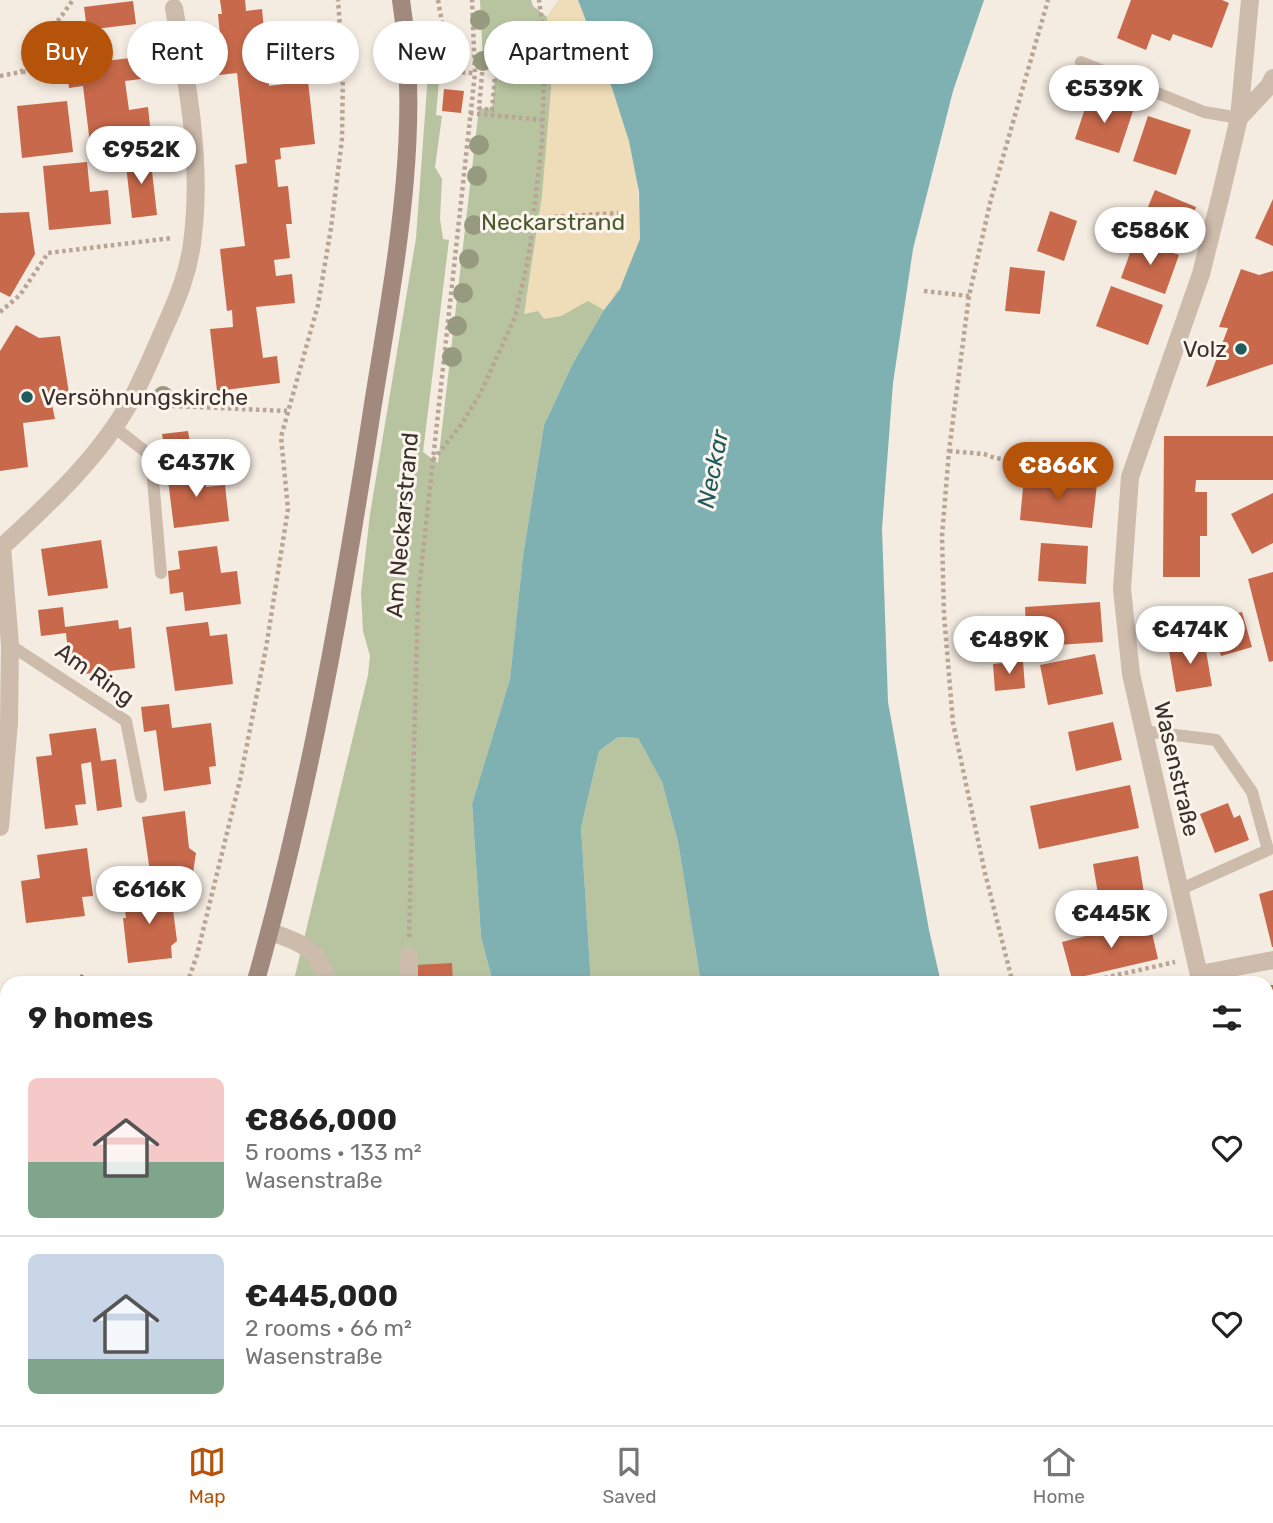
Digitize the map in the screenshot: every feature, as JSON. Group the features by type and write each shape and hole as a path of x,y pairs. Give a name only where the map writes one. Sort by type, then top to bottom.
{"main road":[{"path":"257,976 303,796 323,696 366,454 389,304 405,176 409,115 408,60 401,0"}],"street":[{"name":"Wasenstraße","path":"1199,972 1130,674 1122,589 1130,477 1201,274 1239,118 1250,0"},
{"path":"0,827 9,723 10,645 1,547 67,486 114,427 129,404 184,282 193,236 195,188 191,102 174,8"},
{"name":"Wasenstraße","path":"1239,118 1272,84"},
{"path":"270,932 297,940 315,955 326,976"},
{"path":"409,956 409,976"},
{"path":"1199,972 1273,960"}],"lane":[{"path":"1081,62 1204,112 1239,118"},
{"path":"114,427 151,457 161,573"},
{"name":"Am Ring","path":"10,645 126,722 141,797"},
{"path":"1143,732 1216,740 1252,792 1268,850 1179,890"}],"path":[{"path":"58,21 73,0"},
{"path":"190,976 240,779 266,648 288,509 281,437 318,305 331,228 342,139 343,69 338,0"},
{"path":"438,0 451,72 475,73"},
{"name":"Am Neckarstrand","path":"409,956 418,598 475,73 472,0"},
{"path":"432,461 461,425 480,394 515,317 529,255 543,120 545,42 539,0"},
{"path":"541,9 547,0"},
{"path":"1011,976 985,873 953,723 944,615 942,536 948,452 969,296 991,199 1048,0"},
{"path":"483,63 496,64 492,110 479,108 480,90 483,63"},
{"path":"0,76 21,72"},
{"path":"473,90 480,90"},
{"path":"470,113 543,120"},
{"path":"533,218 618,213"},
{"path":"0,312 20,295 48,253 193,236"},
{"path":"924,291 969,296"},
{"path":"129,404 287,411"},
{"path":"948,452 984,454 1130,477"},
{"path":"1158,976 1199,972"}],"green space":[{"path":"480,0 531,0 533,6 547,17 559,0 578,0 581,21 484,21 484,63"},
{"name":"Neckarstrand","path":"427,84 439,84 436,115 442,116 435,167 442,179 440,219 443,239 449,240 423,452 438,463 479,108 492,109 494,84 590,84 619,291 604,310 573,363 544,425 523,556 510,679 472,804 481,937 491,976 295,976 368,675 370,656 363,631 361,593 370,514 416,238"},
{"path":"618,737 638,738 662,782 678,842 700,976 590,976 581,828 599,751"}],"sand":[{"path":"559,0 578,0 587,21 547,21 547,17"},
{"path":"551,84 611,84 633,157 640,235 631,266 604,310 588,301 561,316 544,319 538,311 524,314 542,195"}],"water":[{"name":"Neckar","path":"578,0 984,0 953,91 913,249 893,383 882,529 888,702 939,976 700,976 678,842 662,782 638,738 618,737 599,751 581,828 591,976 491,976 481,937 472,804 510,679 523,556 544,425 573,363 604,310 619,291 640,239 639,192 629,141 610,84 653,84 653,21 586,21"}],"building":[{"path":"220,0 245,0 246,11 262,9 263,21 242,21 242,84 308,84 315,144 280,148 281,159 275,160 278,187 288,186 292,224 286,224 290,258 274,260 276,276 292,274 295,303 256,307 263,358 277,356 280,383 217,391 210,329 233,327 232,310 227,311 220,249 245,246 235,165 247,163 237,73 228,74 228,21 219,21 218,14 222,14"},
{"path":"1131,0 1222,0 1229,3 1212,48 1173,34 1170,41 1152,34 1146,50 1117,38"},
{"path":"133,1 136,21 127,21 127,25 113,27 113,21 86,21 84,7"},
{"path":"127,58 125,81 129,110 148,107 152,145 91,152 83,86 69,88 68,84 113,84 113,60"},
{"path":"444,89 464,91 461,113 442,111"},
{"path":"1089,96 1133,111 1119,153 1075,139"},
{"path":"67,101 73,152 22,158 17,106"},
{"path":"1148,116 1191,130 1176,175 1133,161"},
{"path":"150,154 157,215 132,218 125,157"},
{"path":"87,162 90,192 108,190 111,224 49,230 43,166"},
{"path":"1155,190 1196,207 1181,243 1140,226"},
{"path":"1273,199 1273,246 1255,238"},
{"path":"1050,211 1077,221 1064,261 1037,251"},
{"path":"29,212 35,254 10,297 0,292 0,213"},
{"path":"1135,239 1179,255 1165,294 1121,278"},
{"path":"1010,267 1045,271 1040,314 1005,311"},
{"path":"1241,269 1259,275 1273,271 1273,364 1206,387 1228,328 1219,327"},
{"path":"1111,286 1163,305 1148,345 1096,326"},
{"name":"Versöhnungskirche","path":"16,325 39,338 60,336 69,393 56,394 51,400 55,419 23,423 28,467 0,471 0,351"},
{"path":"188,431 192,454 166,458 162,434"},
{"path":"1164,436 1273,436 1273,480 1196,480 1195,492 1207,492 1207,536 1200,536 1200,577 1163,577"},
{"path":"204,467 206,487 225,485 229,521 174,528 167,472"},
{"path":"1024,477 1097,484 1092,528 1020,520"},
{"path":"1273,493 1273,543 1252,554 1231,514"},
{"path":"101,540 108,588 48,596 41,549"},
{"path":"1041,543 1088,546 1086,584 1038,581"},
{"path":"217,546 221,573 237,571 241,604 185,611 183,592 170,594 168,571 180,569 178,551"},
{"path":"1273,572 1273,661 1269,662 1248,579"},
{"path":"1100,602 1103,642 1027,647 1025,607"},
{"path":"63,607 65,627 118,620 119,629 131,627 135,668 84,674 82,660 69,661 66,633 41,636 38,610"},
{"path":"1242,612 1252,647 1221,656 1211,620"},
{"path":"208,622 210,636 227,634 233,684 175,691 166,627"},
{"path":"1204,639 1212,686 1176,692 1168,645"},
{"path":"1095,654 1103,694 1048,705 1040,665"},
{"path":"1023,661 1025,688 995,691 993,664"},
{"path":"169,704 172,728 211,723 216,766 209,767 211,784 164,791 156,730 144,732 141,707"},
{"path":"1113,722 1122,760 1076,771 1068,732"},
{"path":"96,728 101,761 116,759 122,807 97,811 91,762 81,764 86,804 75,805 78,825 45,829 36,757 52,755 49,734"},
{"path":"1130,785 1139,828 1039,849 1030,806"},
{"path":"1228,803 1234,818 1240,815 1249,840 1215,853 1200,814"},
{"path":"185,811 189,848 196,853 193,873 151,879 142,817"},
{"path":"87,848 93,896 82,897 85,916 26,923 21,881 40,878 37,855"},
{"path":"1138,856 1145,899 1100,906 1093,864"},
{"path":"143,887 148,892 148,897 171,894 177,941 171,946 172,958 128,963 123,894"},
{"path":"1273,890 1273,947 1272,947 1259,894"},
{"path":"1149,920 1158,959 1085,976 1071,976 1062,942"},
{"path":"452,963 453,976 417,976 416,965"}],"place":[{"name":"Volz","path":"1241,349"},
{"name":"Versöhnungskirche","path":"27,397"}]}
